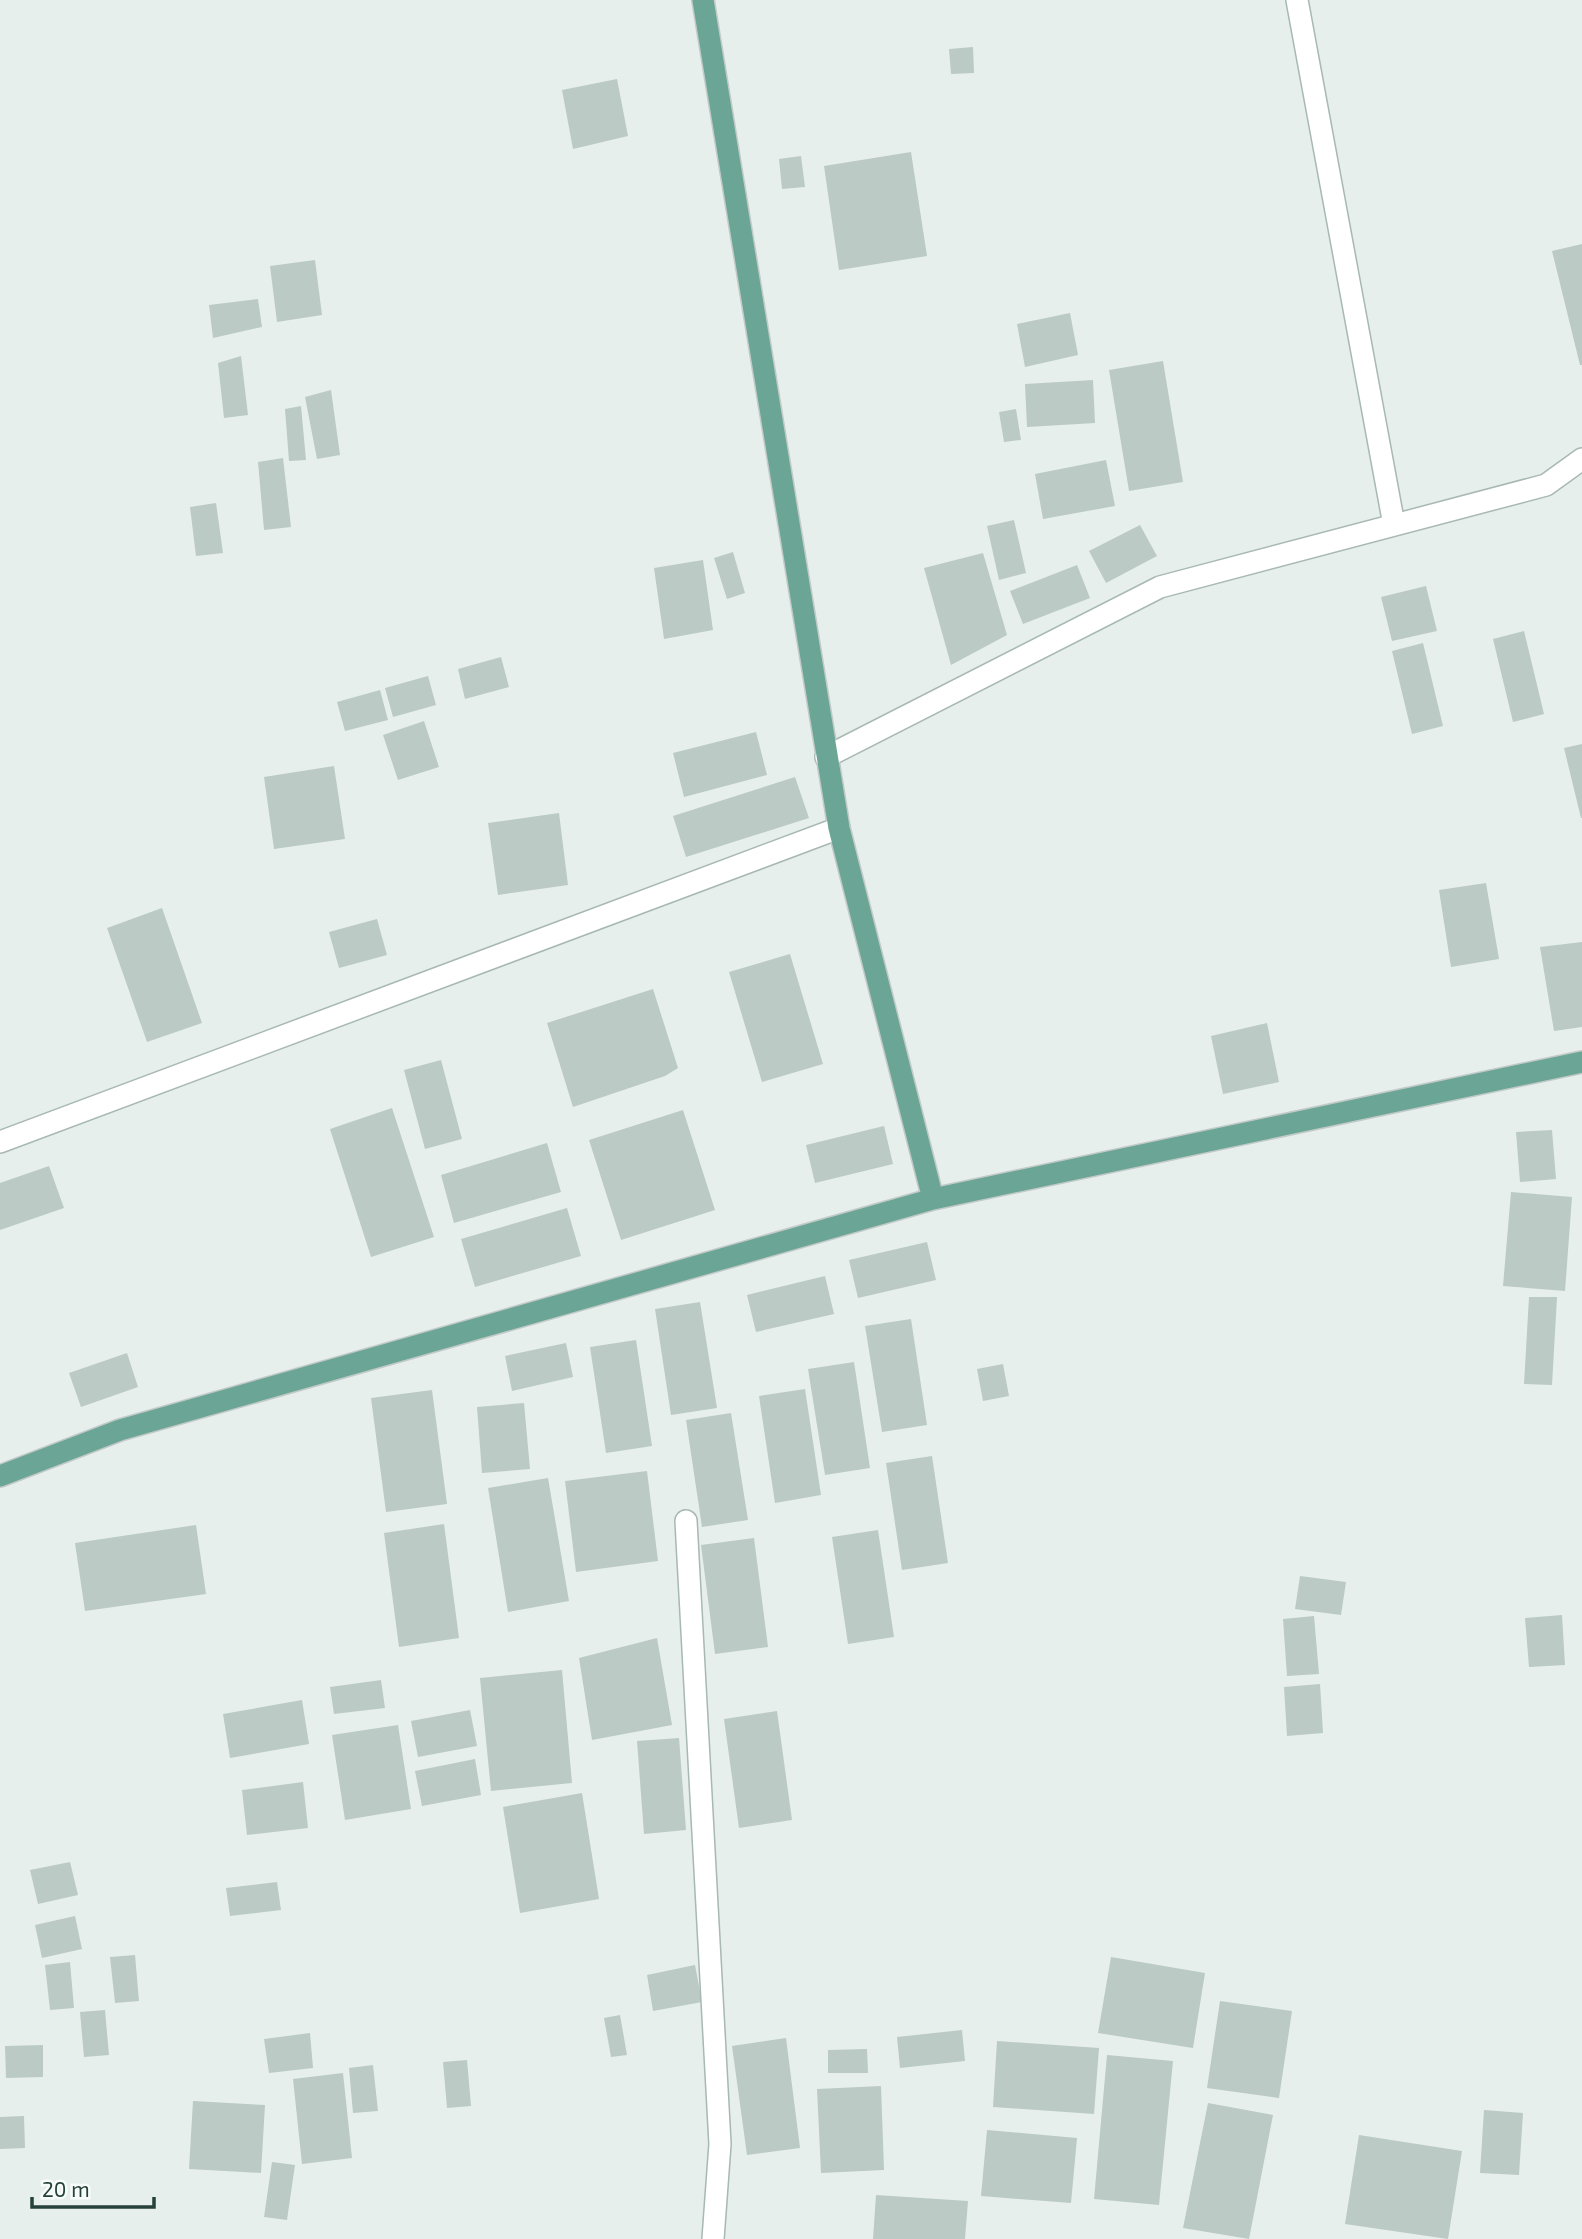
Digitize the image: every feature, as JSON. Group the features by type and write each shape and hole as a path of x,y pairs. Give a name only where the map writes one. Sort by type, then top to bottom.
{"main road":[{"path":"703,0 839,828 933,1199"},
{"path":"0,1476 120,1430 933,1199 1582,1062"}],"street":[{"path":"1297,0 1394,525"},
{"path":"826,757 1160,587 1546,485 1582,459"},
{"path":"0,1142 839,828"},
{"path":"686,1521 720,2144 713,2239"}],"building":[{"path":"973,47 974,73 951,74 949,49"},
{"path":"617,79 628,136 573,149 562,90"},
{"path":"911,152 927,256 839,270 824,166"},
{"path":"801,156 805,187 782,189 779,159"},
{"path":"1582,244 1582,365 1580,365 1552,251"},
{"path":"315,260 322,315 277,322 270,266"},
{"path":"258,299 262,327 213,338 209,305"},
{"path":"1070,313 1078,355 1025,367 1017,324"},
{"path":"241,356 248,415 224,418 218,363"},
{"path":"1163,361 1183,482 1129,491 1109,370"},
{"path":"1093,380 1095,423 1027,427 1025,384"},
{"path":"331,390 340,455 317,459 305,397"},
{"path":"301,406 306,460 289,461 285,409"},
{"path":"1016,409 1021,440 1004,442 999,412"},
{"path":"283,458 291,527 264,530 258,462"},
{"path":"1106,460 1115,506 1043,519 1035,474"},
{"path":"216,503 223,553 196,556 190,507"},
{"path":"1014,520 1026,573 999,580 987,526"},
{"path":"1140,525 1157,556 1106,583 1089,551"},
{"path":"733,552 745,593 727,599 714,558"},
{"path":"983,553 1007,635 951,665 924,568"},
{"path":"703,560 713,630 664,639 654,568"},
{"path":"1077,565 1090,598 1023,624 1010,591"},
{"path":"1426,586 1437,631 1392,641 1381,597"},
{"path":"1524,631 1544,714 1513,722 1493,639"},
{"path":"1423,643 1443,726 1412,734 1392,651"},
{"path":"501,657 509,687 465,699 458,669"},
{"path":"428,676 436,705 393,717 385,688"},
{"path":"380,690 388,720 345,731 337,702"},
{"path":"424,721 439,767 398,780 383,735"},
{"path":"756,732 767,775 684,797 673,753"},
{"path":"1582,744 1582,818 1581,818 1564,748"},
{"path":"334,766 345,839 274,849 264,777"},
{"path":"795,777 809,818 686,857 673,816"},
{"path":"559,813 568,885 498,895 488,823"},
{"path":"1486,883 1499,959 1451,967 1439,890"},
{"path":"162,908 202,1023 147,1042 107,928"},
{"path":"377,919 387,955 339,968 329,932"},
{"path":"1582,942 1582,1027 1554,1031 1540,947"},
{"path":"790,954 823,1064 762,1082 729,972"},
{"path":"653,989 678,1068 665,1076 573,1107 547,1023"},
{"path":"1267,1023 1279,1082 1223,1094 1211,1036"},
{"path":"441,1060 462,1139 425,1149 404,1070"},
{"path":"392,1108 434,1237 371,1257 330,1129"},
{"path":"683,1110 715,1210 621,1240 589,1140"},
{"path":"884,1126 893,1164 815,1183 806,1145"},
{"path":"1552,1130 1556,1179 1520,1182 1516,1132"},
{"path":"547,1143 561,1192 454,1223 441,1175"},
{"path":"49,1166 64,1208 0,1230 0,1183"},
{"path":"1511,1192 1572,1197 1565,1291 1503,1286"},
{"path":"567,1208 581,1256 475,1287 461,1239"},
{"path":"927,1242 936,1280 858,1298 849,1260"},
{"path":"825,1276 834,1314 756,1332 747,1295"},
{"path":"1529,1297 1557,1297 1552,1385 1524,1384"},
{"path":"700,1302 717,1408 671,1415 655,1309"},
{"path":"911,1319 927,1425 882,1432 865,1326"},
{"path":"636,1340 652,1446 606,1453 590,1347"},
{"path":"566,1343 573,1377 512,1391 505,1356"},
{"path":"127,1353 138,1387 81,1407 69,1373"},
{"path":"854,1362 870,1468 825,1475 808,1369"},
{"path":"1003,1364 1009,1396 983,1401 977,1369"},
{"path":"805,1389 821,1495 775,1503 759,1396"},
{"path":"432,1390 447,1504 386,1512 371,1398"},
{"path":"524,1403 530,1469 482,1473 477,1407"},
{"path":"731,1413 748,1520 702,1527 686,1420"},
{"path":"932,1456 948,1563 902,1570 886,1463"},
{"path":"647,1471 658,1561 576,1572 565,1481"},
{"path":"548,1478 569,1601 508,1612 488,1488"},
{"path":"444,1524 459,1638 399,1647 384,1533"},
{"path":"196,1525 206,1594 85,1611 75,1543"},
{"path":"878,1530 894,1637 848,1644 832,1537"},
{"path":"754,1538 768,1647 715,1654 701,1545"},
{"path":"1300,1576 1346,1582 1341,1615 1295,1609"},
{"path":"1562,1615 1565,1665 1529,1667 1525,1618"},
{"path":"1314,1616 1319,1674 1287,1676 1283,1619"},
{"path":"657,1638 672,1725 592,1740 579,1658"},
{"path":"562,1670 572,1783 491,1791 480,1678"},
{"path":"381,1680 385,1708 334,1714 330,1687"},
{"path":"1320,1684 1323,1733 1287,1736 1284,1687"},
{"path":"302,1700 309,1744 230,1758 223,1714"},
{"path":"470,1710 477,1746 418,1757 411,1721"},
{"path":"777,1711 792,1820 739,1828 724,1719"},
{"path":"398,1725 411,1809 345,1820 332,1735"},
{"path":"679,1738 686,1830 644,1834 637,1741"},
{"path":"475,1759 481,1795 422,1806 415,1771"},
{"path":"303,1782 308,1828 247,1835 242,1790"},
{"path":"582,1793 599,1899 520,1913 503,1807"},
{"path":"70,1862 78,1895 38,1904 30,1870"},
{"path":"277,1882 281,1910 230,1916 226,1888"},
{"path":"75,1916 82,1949 42,1958 35,1925"},
{"path":"135,1955 139,2001 115,2003 110,1957"},
{"path":"1111,1957 1205,1973 1193,2048 1098,2033"},
{"path":"70,1962 74,2008 50,2010 45,1965"},
{"path":"695,1965 702,2002 653,2011 647,1975"},
{"path":"1220,2001 1292,2011 1279,2098 1207,2088"},
{"path":"105,2010 109,2055 84,2057 80,2012"},
{"path":"620,2015 627,2055 611,2057 604,2018"},
{"path":"962,2030 965,2061 900,2068 897,2037"},
{"path":"310,2033 313,2068 269,2073 264,2039"},
{"path":"786,2038 800,2148 747,2155 732,2046"},
{"path":"997,2041 1099,2048 1094,2114 993,2107"},
{"path":"43,2045 43,2077 6,2078 5,2046"},
{"path":"867,2049 868,2073 828,2073 828,2050"},
{"path":"1107,2055 1173,2061 1159,2205 1094,2199"},
{"path":"467,2060 471,2106 447,2108 443,2062"},
{"path":"373,2065 378,2111 353,2113 349,2068"},
{"path":"343,2073 352,2158 302,2164 293,2079"},
{"path":"881,2086 884,2170 821,2173 817,2089"},
{"path":"193,2101 265,2105 261,2173 189,2169"},
{"path":"1208,2103 1273,2115 1249,2239 1183,2228"},
{"path":"1484,2110 1523,2113 1519,2175 1480,2173"},
{"path":"24,2116 25,2148 0,2149 0,2117"},
{"path":"987,2130 1077,2138 1071,2203 981,2196"},
{"path":"1359,2135 1462,2151 1448,2239 1345,2224"},
{"path":"272,2162 295,2165 287,2220 264,2217"},
{"path":"876,2195 968,2201 965,2239 873,2239"}]}
